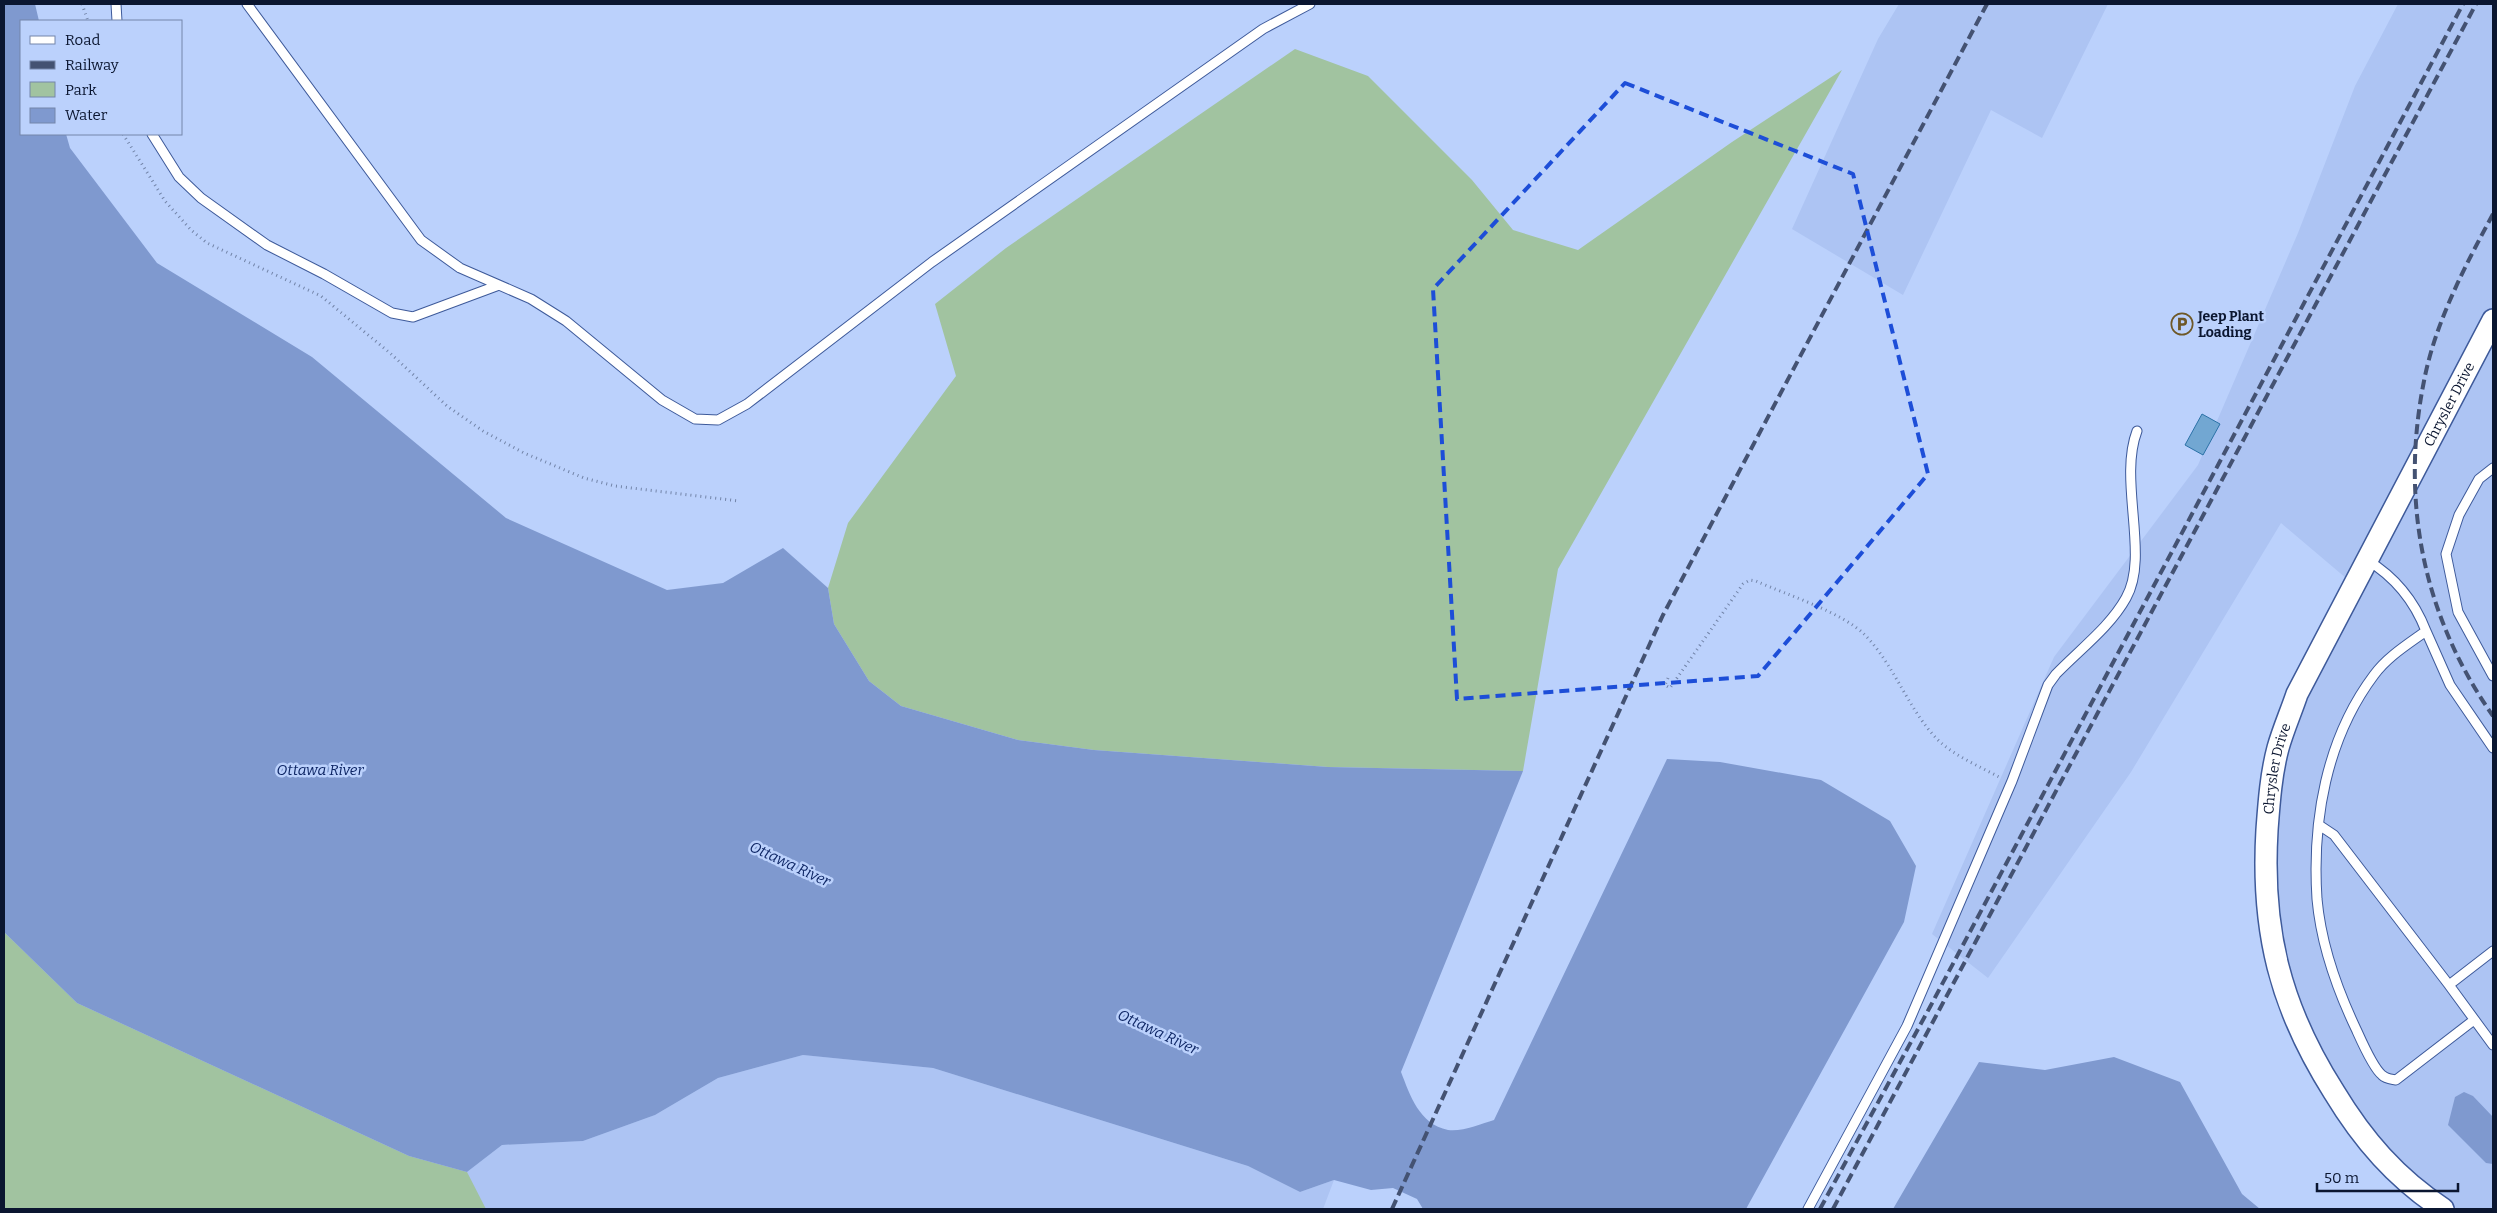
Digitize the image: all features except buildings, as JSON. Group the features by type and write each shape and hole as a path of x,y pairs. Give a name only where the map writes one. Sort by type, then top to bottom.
{"street":[{"name":"Chrysler Drive","path":"2443,1209 2387,1164 2353,1123 2317,1066 2287,1000 2275,955 2266,907 2269,798 2278,748 2297,694 2493,320"}],"lane":[{"path":"116,4 117,20"},
{"path":"247,4 422,240 460,268 531,299 566,321 662,400 695,419 718,420 747,404 932,262 1263,29 1310,4"},
{"path":"153,135 179,177 200,198 267,245 324,274 392,313 413,317 499,286"},
{"path":"1808,1209 1907,1026 2011,783 2048,685 2056,674 2117,612 2127,596 2135,570 2130,458 2137,431"},
{"path":"2493,468 2478,479 2459,515 2446,554 2458,612 2493,676"},
{"path":"2366,560 2384,571 2396,582 2419,614 2450,685 2493,748"},
{"path":"2426,631 2389,659 2374,674 2355,705 2331,758 2323,786 2319,825 2317,900 2328,954 2340,995 2359,1037 2381,1075 2396,1080 2474,1020"},
{"path":"2319,825 2334,835 2493,1045"},
{"path":"2449,985 2493,951"}],"path":[{"path":"82,4 88,20"},
{"path":"124,135 165,201 191,230 207,243 321,296 410,371 426,389 484,431 524,453 584,478 615,486 739,501"},
{"path":"1668,678 1665,685 1670,688 1743,584 1750,580 1756,581 1843,620 1864,634 1886,661 1926,726 1938,740 1954,752 2011,783"}],"highlighted area":[{"path":"1625,83 1853,174 1928,474 1758,676 1457,699 1433,289"}],"shaded area":[{"path":"1899,4 2108,4 2042,138 1991,110 1903,295 1792,229 1878,39"},
{"path":"2398,4 2493,4 2493,320 2353,584 2281,523 2131,772 1988,978 1932,934 2054,657 2198,465 2298,233 2355,86"},
{"path":"2493,325 2493,1209 2443,1209 2387,1164 2301,1034 2266,854 2297,694"},
{"path":"4,932 77,1003 409,1156 467,1172 502,1145 583,1141 655,1115 718,1078 803,1055 933,1068 1248,1166 1300,1192 1334,1180 1323,1209 4,1209"}],"green space":[{"path":"1295,49 1368,76 1472,180 1513,230 1578,250 1732,142 1842,70 1558,569 1523,771 1328,767 1094,750 1018,740 901,706 869,681 834,624 828,588 848,523 956,376 935,304 1006,248"},
{"path":"4,932 77,1003 409,1156 467,1172 486,1209 4,1209"}],"water":[{"name":"Ottawa River","path":"4,4 35,4 39,20 20,20 20,135 66,135 70,148 157,263 312,357 506,518 667,590 723,583 783,548 828,588 834,624 869,681 901,706 1018,740 1094,750 1328,767 1523,771 1401,1072 1417,1107 1430,1122 1438,1127 1448,1130 1459,1130 1494,1120 1667,759 1720,762 1821,780 1890,821 1916,866 1904,922 1746,1209 1423,1209 1417,1199 1393,1188 1371,1190 1334,1180 1300,1192 1248,1166 933,1068 803,1055 718,1078 655,1115 583,1141 502,1145 467,1172 409,1156 77,1003 4,932"},
{"path":"2114,1057 2180,1082 2242,1194 2260,1209 1893,1209 1979,1062 2045,1070"},
{"path":"2464,1092 2473,1096 2493,1117 2493,1164 2486,1163 2448,1125 2455,1097"}],"railway":[{"path":"1392,1209 1663,615 1987,4"},
{"path":"1820,1209 1930,1007 2463,4"},
{"path":"1833,1209 2476,4"},
{"path":"2493,214 2452,295 2435,338 2424,381 2417,426 2415,470 2417,513 2423,556 2434,598 2449,638 2469,678 2493,716"}],"place":[{"name":"Jeep Plant Loading","path":"2182,324"}]}
